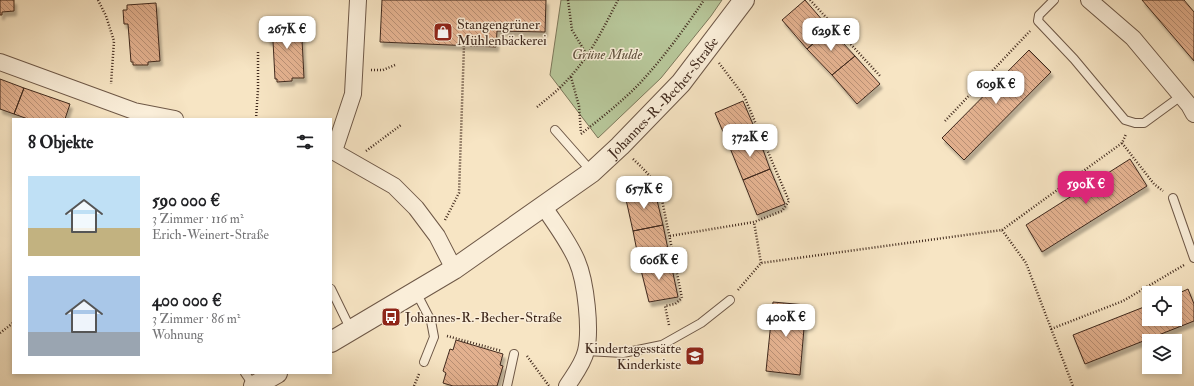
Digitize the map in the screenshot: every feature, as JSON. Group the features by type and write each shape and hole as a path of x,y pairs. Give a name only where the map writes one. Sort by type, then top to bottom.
{"street":[{"path":"358,0 353,94 332,151 394,186 416,208 436,236 454,269"},
{"name":"Johannes-R.-Becher-Straße","path":"332,341 454,269 592,172 620,146 681,82 744,0"},
{"path":"1089,0 1133,38 1194,114"},
{"path":"0,62 134,111 170,118"},
{"path":"544,207 578,262 588,314 589,333 586,351 581,364 567,386"},
{"path":"254,386 275,374"}],"lane":[{"path":"1054,0 1039,15 1038,21 1074,59 1125,120 1144,123 1181,96"},
{"path":"555,130 592,172"},
{"path":"1173,198 1191,261"},
{"path":"332,291 351,330"},
{"path":"416,292 431,321 434,337 424,362"},
{"path":"586,351 623,353 662,345 701,323 730,300"},
{"path":"507,386 514,354"},
{"path":"246,374 254,386"}],"path":[{"path":"98,0 106,16 114,41 111,84 112,103"},
{"path":"568,0 572,30 587,55"},
{"path":"537,107 571,77 587,55 606,24 618,0"},
{"path":"580,134 602,118 640,82 685,28 704,0"},
{"path":"810,0 881,77"},
{"path":"945,121 1038,21"},
{"path":"443,223 459,193 464,46"},
{"path":"670,236 754,222 782,211 789,201 744,96 708,48"},
{"path":"256,118 258,51"},
{"path":"354,70 382,70 395,65"},
{"path":"571,77 579,106 580,134 575,153"},
{"path":"730,300 761,263 1002,230 1122,144 1131,122"},
{"path":"352,162 401,125"},
{"path":"1122,144 1154,184 1173,198"},
{"path":"620,146 644,169 656,184 661,195 682,298 675,304 665,306 672,339"},
{"path":"754,222 761,263"},
{"path":"1002,230 1026,263 1073,386"},
{"path":"1051,329 1123,301 1191,261"},
{"path":"0,333 12,324"},
{"path":"433,332 514,354 527,356 549,386"}],"green space":[{"name":"Grüne Mulde","path":"561,0 722,0 661,78 598,138 550,75"}],"building":[{"path":"0,0 14,0 14,11 2,12 2,15 0,15"},
{"path":"382,0 546,0 545,32 497,31 496,47 380,42"},
{"path":"805,0 830,29 807,49 782,20"},
{"path":"1142,0 1184,0 1194,12 1194,61"},
{"path":"156,3 160,61 148,62 148,65 133,65 133,62 131,62 128,24 124,24 123,10 127,10 127,5"},
{"path":"301,20 304,78 292,78 292,81 277,82 277,79 275,79 273,41 268,41 268,27 272,27 272,21"},
{"path":"830,29 855,56 832,75 807,49"},
{"path":"1029,50 1051,72 964,160 942,138"},
{"path":"855,56 880,84 857,104 832,75"},
{"path":"0,79 24,88 14,114 0,109"},
{"path":"24,88 70,104 65,118 25,118 14,114"},
{"path":"743,101 758,136 730,148 715,113"},
{"path":"758,136 770,169 743,180 730,148"},
{"path":"1130,159 1147,186 1042,252 1026,225"},
{"path":"770,169 785,204 757,215 743,180"},
{"path":"654,188 663,225 633,231 625,195"},
{"path":"663,225 670,259 640,266 633,231"},
{"path":"670,259 678,297 649,302 640,266"},
{"path":"1188,289 1194,304 1194,321 1182,326 1182,292"},
{"path":"773,302 806,305 800,375 766,371"},
{"path":"1142,308 1142,326 1181,326 1161,334 1142,334 1142,342 1085,364 1073,335"},
{"path":"456,340 503,354 500,365 503,366 497,386 453,386 443,383 446,373 443,371 450,349 453,350"}],"place":[{"name":"Stangengrüner Mühlenbäckerei","path":"443,32"},
{"name":"Johannes-R.-Becher-Straße","path":"391,317"},
{"name":"Kindertagesstätte Kinderkiste","path":"695,356"}]}
